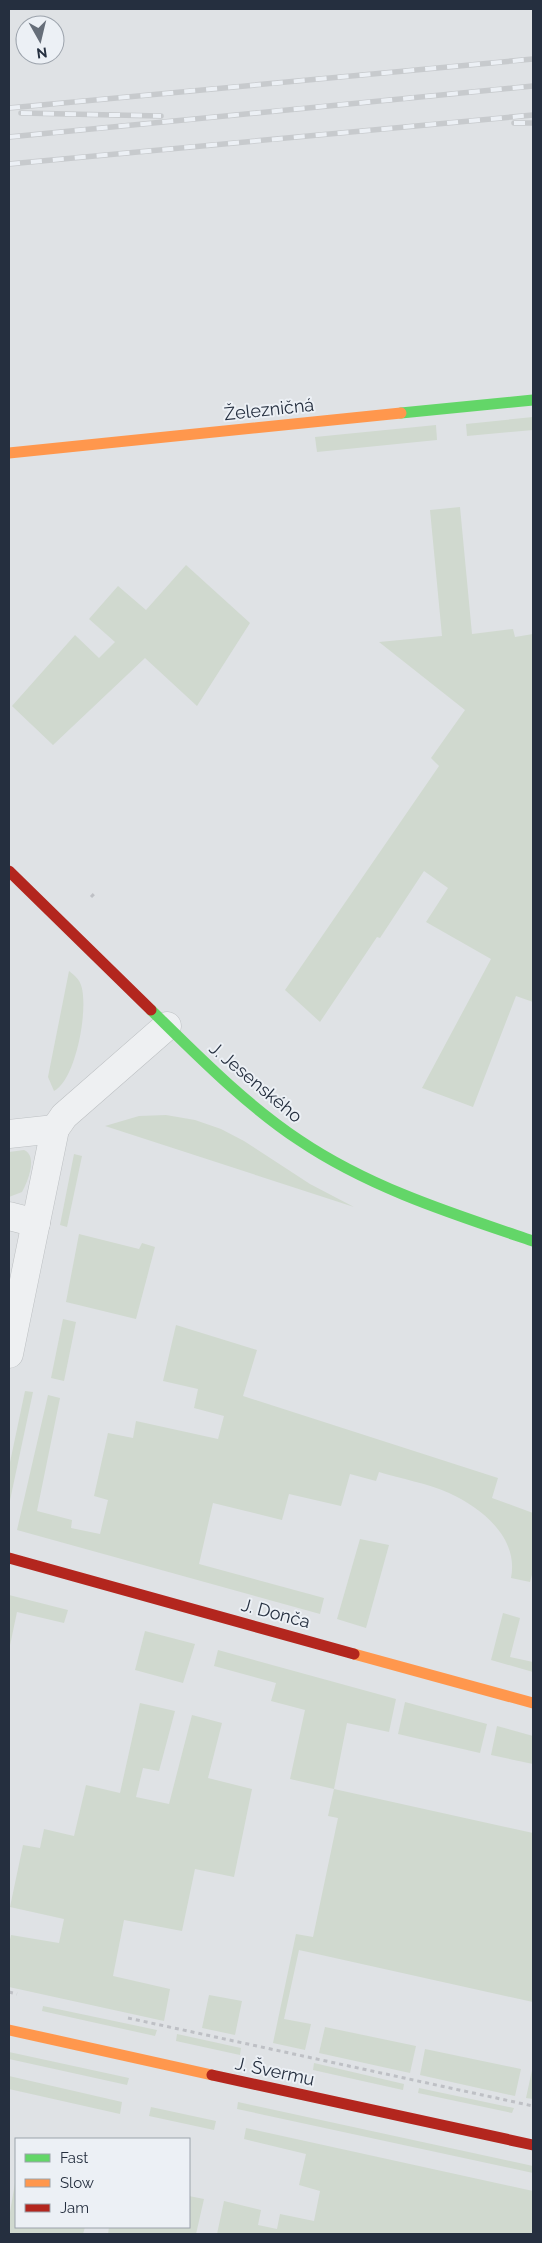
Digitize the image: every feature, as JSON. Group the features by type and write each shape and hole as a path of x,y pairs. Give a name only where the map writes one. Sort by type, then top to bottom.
{"street":[{"name":"Železničná","path":"9,452 533,400"},
{"name":"J. Jesenského","path":"9,870 217,1076 270,1120 322,1155 367,1178 456,1214 533,1241"},
{"path":"9,1354 55,1129 64,1116 167,1026"},
{"path":"9,1134 55,1129"},
{"path":"9,1216 36,1223"},
{"name":"J. Donča","path":"9,1558 533,1703"},
{"name":"J. Švermu","path":"9,2030 533,2146"}],"path":[{"path":"91,897 96,892"},
{"path":"9,1992 18,1994"},
{"path":"124,2017 533,2106"}],"shaded area":[{"path":"533,417 533,430 467,436 466,424"},
{"path":"436,425 437,440 317,452 315,437"},
{"path":"460,507 472,634 513,629 515,637 533,634 533,1002 516,996 473,1107 422,1088 491,959 426,922 448,888 424,871 380,938 377,937 320,1022 285,990 439,766 431,758 465,710 379,642 442,636 430,510"},
{"path":"186,565 250,623 197,706 145,658 53,745 12,706 75,635 99,658 115,642 89,619 118,586 146,610"},
{"path":"69,971 78,979 81,985 83,996 82,1026 69,1073 62,1084 54,1091 48,1077"},
{"path":"166,1115 195,1120 221,1129 244,1141 310,1184 354,1207 105,1126 139,1116"},
{"path":"24,1150 28,1153 31,1163 27,1182 22,1192 9,1197 9,1152"},
{"path":"74,1154 82,1156 67,1227 60,1225"},
{"path":"79,1234 139,1249 142,1243 155,1247 136,1319 66,1302"},
{"path":"63,1319 76,1322 64,1381 51,1378"},
{"path":"176,1325 257,1350 243,1396 498,1478 492,1498 533,1513 533,1571 530,1582 511,1578 512,1563 504,1537 474,1507 441,1490 379,1472 376,1481 350,1474 341,1506 289,1494 282,1520 213,1503 199,1564 324,1598 320,1614 17,1530 48,1395 60,1398 37,1511 72,1520 71,1528 100,1534 108,1500 94,1496 108,1433 133,1438 136,1421 218,1439 224,1416 194,1408 198,1389 163,1381"},
{"path":"25,1391 33,1392 9,1505 9,1467"},
{"path":"360,1539 389,1545 366,1628 337,1619"},
{"path":"9,1595 68,1610 64,1623 17,1612 9,1650"},
{"path":"503,1613 520,1618 510,1657 533,1662 533,1672 491,1660"},
{"path":"145,1631 195,1644 183,1683 135,1670"},
{"path":"218,1650 396,1699 389,1732 347,1723 334,1789 290,1779 305,1710 271,1701 276,1683 214,1666"},
{"path":"405,1702 487,1724 480,1753 398,1734"},
{"path":"140,1703 175,1711 159,1771 143,1768 136,1797 169,1804 192,1715 222,1723 208,1778 252,1789 234,1877 195,1869 182,1931 124,1920 113,1976 170,1989 164,2021 9,1987 9,1944 11,1935 59,1943 64,1919 10,1907 23,1845 40,1848 44,1829 74,1836 86,1785 120,1793"},
{"path":"497,1726 533,1736 533,1764 491,1755"},
{"path":"334,1789 533,1833 533,2002 299,1950 284,2019 311,2024 305,2050 273,2043 296,1934 313,1937 338,1818 328,1816"},
{"path":"209,1995 242,2001 235,2035 202,2028"},
{"path":"43,2006 157,2030 155,2036 42,2011"},
{"path":"325,2027 416,2046 410,2073 319,2053"},
{"path":"177,2034 241,2048 240,2055 176,2041"},
{"path":"425,2049 521,2069 515,2096 420,2075"},
{"path":"9,2052 129,2078 127,2085 9,2059"},
{"path":"314,2063 404,2084 403,2090 313,2070"},
{"path":"533,2071 533,2099 526,2098"},
{"path":"9,2076 122,2102 120,2114 9,2089"},
{"path":"419,2088 514,2108 512,2113 418,2093"},
{"path":"238,2102 533,2166 533,2173 237,2109"},
{"path":"151,2107 216,2121 214,2130 149,2116"},
{"path":"246,2128 533,2191 533,2234 217,2234 224,2201 261,2210 258,2225 277,2229 280,2214 314,2221 320,2191 299,2185 306,2154 244,2139"},
{"path":"15,2183 15,2228 85,2228 83,2234 9,2234 9,2218"},
{"path":"190,2196 204,2199 196,2234 108,2234 109,2228 190,2228"}],"railway":[{"path":"9,108 533,59"},
{"path":"9,137 533,86"},
{"path":"21,113 161,116"},
{"path":"9,164 533,115"},
{"path":"514,123 533,123"}],"traffic: fast":[{"path":"401,413 533,400"},
{"path":"151,1010 204,1062 260,1111 326,1157 383,1186 443,1210 533,1241"}],"traffic: slow":[{"path":"9,453 401,413"},
{"path":"354,1654 533,1703"},
{"path":"9,2030 212,2075"}],"traffic: jam":[{"path":"9,871 151,1010"},
{"path":"9,1558 354,1654"},
{"path":"212,2075 533,2145"}]}
